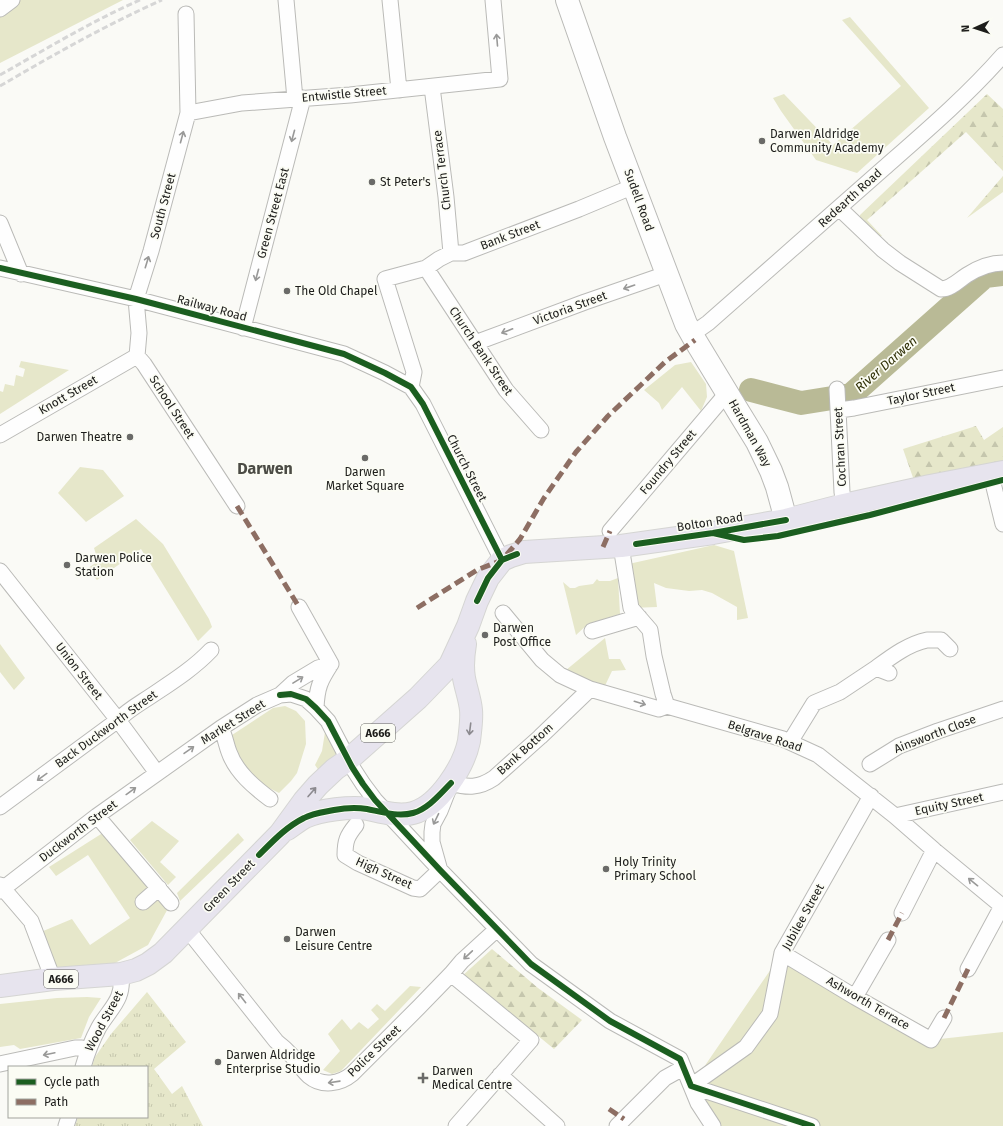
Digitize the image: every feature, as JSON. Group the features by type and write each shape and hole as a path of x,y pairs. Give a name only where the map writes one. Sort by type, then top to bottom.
{"highway":[{"name":"Bolton Road","path":"502,560 524,552 616,539 713,533 786,520 844,505 997,473"},
{"name":"A666","path":"280,834 304,817 342,809 356,808 388,813 413,813 424,808 434,800 450,783 460,768 469,742 471,719 470,699 463,668 468,626 477,601 488,578 502,560"},
{"name":"Green Street","path":"121,974 136,970 148,964 163,953 280,834 304,801 318,785 423,693 450,665 468,626"},
{"name":"A666","path":"423,693 443,686 452,687 458,689 470,699"},
{"name":"A666","path":"0,986 53,979 121,974"}],"street":[{"name":"Green Street East","path":"243,328 299,98 286,0"},
{"path":"390,0 399,90"},
{"name":"Entwistle Street","path":"188,113 242,103 432,87 500,79 493,0"},
{"name":"Sudell Road","path":"567,0 681,312 691,333 727,392"},
{"name":"South Street","path":"136,299 151,251 188,113 186,14"},
{"name":"Redearth Road","path":"691,333 708,323 839,208 959,99 1003,55"},
{"name":"Church Terrace","path":"432,87 446,197 451,253"},
{"name":"Bank Street","path":"411,387 414,372 385,279 426,268 451,253 464,253 579,209 634,186"},
{"path":"839,208 883,250 941,288 946,289 984,266 1003,263"},
{"path":"0,223 22,274"},
{"name":"Railway Road","path":"0,268 136,299 344,354 411,387"},
{"name":"Church Bank Street","path":"426,268 506,390 541,430"},
{"name":"Victoria Street","path":"475,343 666,274"},
{"path":"136,299 139,333 137,356"},
{"name":"Knott Street","path":"0,434 137,356"},
{"name":"School Street","path":"137,356 144,364 237,506"},
{"name":"Taylor Street","path":"839,408 854,408 1003,378"},
{"name":"Church Street","path":"411,387 423,404 502,560"},
{"name":"Cochran Street","path":"837,389 842,492 844,505"},
{"name":"Hardman Way","path":"727,392 757,442 771,471 786,520"},
{"name":"Foundry Street","path":"616,539 727,392"},
{"path":"997,473 1003,524"},
{"path":"616,539 631,608 650,630 654,656 667,706"},
{"name":"Union Street","path":"0,571 118,720 157,772"},
{"path":"299,608 332,664 321,681 316,694 316,708"},
{"name":"Belgrave Road","path":"502,613 542,660 560,675 590,689 659,709 667,706 783,739 818,755 871,796 1003,906"},
{"path":"592,631 639,617"},
{"path":"790,742 814,703 840,692 883,670 896,654 927,640 940,640 950,649"},
{"name":"Back Duckworth Street","path":"0,807 118,720 126,712 175,680 211,650"},
{"name":"Market Street","path":"157,772 257,705 280,695 293,683 318,668 332,664"},
{"name":"Bank Bottom","path":"450,783 478,786 494,778 540,737 590,689"},
{"path":"280,695 291,694 306,699 316,708 328,721 348,760 375,800 531,964 610,1021 680,1059 698,1103 713,1126"},
{"name":"Ainsworth Close","path":"870,764 899,746 1003,709"},
{"path":"221,728 225,736 228,752 237,768 250,782 270,799"},
{"name":"Duckworth Street","path":"1,888 157,772"},
{"path":"440,870 432,842 432,832 433,824 440,811 450,783"},
{"name":"Equity Street","path":"895,816 1003,792"},
{"name":"Jubilee Street","path":"691,1086 746,1047 770,1014 782,953 871,796"},
{"path":"97,816 171,903"},
{"name":"High Street","path":"356,825 348,835 345,855 358,863 413,888 420,888 440,870"},
{"path":"902,913 934,850"},
{"path":"1,888 31,921 53,979"},
{"path":"143,902 159,888"},
{"path":"968,970 1003,906"},
{"name":"Police Street","path":"187,929 276,1041 288,1051 309,1076 316,1081 330,1083 339,1082 352,1074 462,961 497,929"},
{"path":"855,996 888,940"},
{"name":"Ashworth Terrace","path":"782,953 931,1040 944,1018"},
{"name":"Wood Street","path":"83,1066 88,1050 100,1026 112,1010 121,993 123,984 121,974"},
{"path":"451,974 531,1040 456,1126"},
{"path":"0,1064 75,1048 88,1050"},
{"path":"617,1126 665,1078 683,1068"},
{"path":"500,1075 557,1126"},
{"path":"691,1086 812,1126"}],"green space":[{"path":"20,0 123,0 0,63 0,16"},
{"path":"850,17 929,108 857,173 816,160 773,98 784,94 833,145 901,86 842,20"},
{"path":"987,94 1003,109 1003,171 966,132 867,220 882,236 873,237 860,225 860,215"},
{"path":"1003,176 1003,192 967,218"},
{"path":"21,361 69,370 0,414 0,391 3,392 5,384 14,386 16,375 23,377 25,369 19,367"},
{"path":"691,362 706,384 707,397 701,411 682,387 662,410 659,403 644,390 675,365"},
{"path":"976,426 984,440 1003,427 1003,470 917,489 903,449"},
{"path":"80,467 103,470 124,496 86,522 58,493"},
{"path":"136,519 163,544 209,619 212,627 198,641 141,549 97,580 87,569 98,561 94,548"},
{"path":"714,545 734,551 748,618 737,620 737,607 712,593 702,590 689,591 666,588 654,583 657,607 631,608 624,565"},
{"path":"618,578 620,614 588,624 576,635 563,582 570,588 575,588 593,584 597,579 599,581 610,581"},
{"path":"605,638 609,659 620,659 626,670 612,671 602,692 560,675"},
{"path":"0,644 25,678 14,690 0,672"},
{"path":"285,706 296,711 305,721 306,744 297,773 279,793 267,787 250,773 233,751 232,735 273,708"},
{"path":"325,732 340,758 322,775 315,765 322,751"},
{"path":"152,821 179,841 160,862 176,877 168,885 130,840"},
{"path":"109,829 171,903 148,945 115,963 66,970 49,969 36,934 72,919 90,945 130,918 88,855 56,876 49,867"},
{"path":"238,833 244,840 180,901 177,893"},
{"path":"492,949 538,988 582,1020 554,1049 462,976"},
{"path":"782,953 931,1040 1003,1032 1003,1126 718,1126 691,1086"},
{"path":"410,986 421,987 341,1071 332,1074 323,1070 340,1051 328,1034 342,1019 351,1030 359,1022 368,1029 379,1019 371,1010 377,1004 385,1011"},
{"path":"147,992 186,1042 154,1069 172,1094 182,1086 203,1126 75,1126 78,1118 148,1118 148,1066 92,1066 95,1057 111,1034"},
{"path":"57,998 101,998 89,1017 81,1038 20,1049 14,1045 0,1047 0,1004"}],"waterway":[{"name":"River Darwen","path":"751,390 801,403 851,395 985,276 1003,274"}],"railway":[{"path":"0,75 87,26 140,0"},
{"path":"0,86 80,41 162,0"}],"marked path":[{"path":"417,608 477,570 502,560 520,539 544,498 576,452 608,416 665,362 695,340"},
{"path":"237,506 299,607"},
{"path":"603,547 610,531"},
{"path":"888,940 902,913"},
{"path":"944,1018 968,969"},
{"path":"609,1109 624,1119"}],"cycle path":[{"path":"0,268 136,299 344,354 411,387 423,404 502,560"},
{"path":"713,533 744,540 778,536 870,515 1003,480"},
{"path":"636,544 713,533 786,520"},
{"path":"477,601 488,578 502,560 517,554"},
{"path":"280,695 291,694 306,699 316,708 328,721 352,767 375,800 531,964 610,1021 680,1059 691,1086 812,1126"},
{"path":"259,855 286,830 297,822 311,815 346,808 367,809 396,814 413,813 429,805 451,783"}],"place":[{"name":"Darwen Aldridge Community Academy","path":"762,141"},
{"name":"St Peter's","path":"372,182"},
{"name":"The Old Chapel","path":"287,291"},
{"name":"Darwen Theatre","path":"130,437"},
{"name":"Darwen Market Square","path":"365,458"},
{"name":"Darwen Police Station","path":"67,565"},
{"name":"Darwen Post Office","path":"485,635"},
{"name":"Holy Trinity Primary School","path":"606,869"},
{"name":"Darwen Leisure Centre","path":"287,939"},
{"name":"Darwen Aldridge Enterprise Studio","path":"218,1062"},
{"name":"Darwen Medical Centre","path":"423,1078"}],"district":[{"name":"Darwen","path":"265,468"}]}
